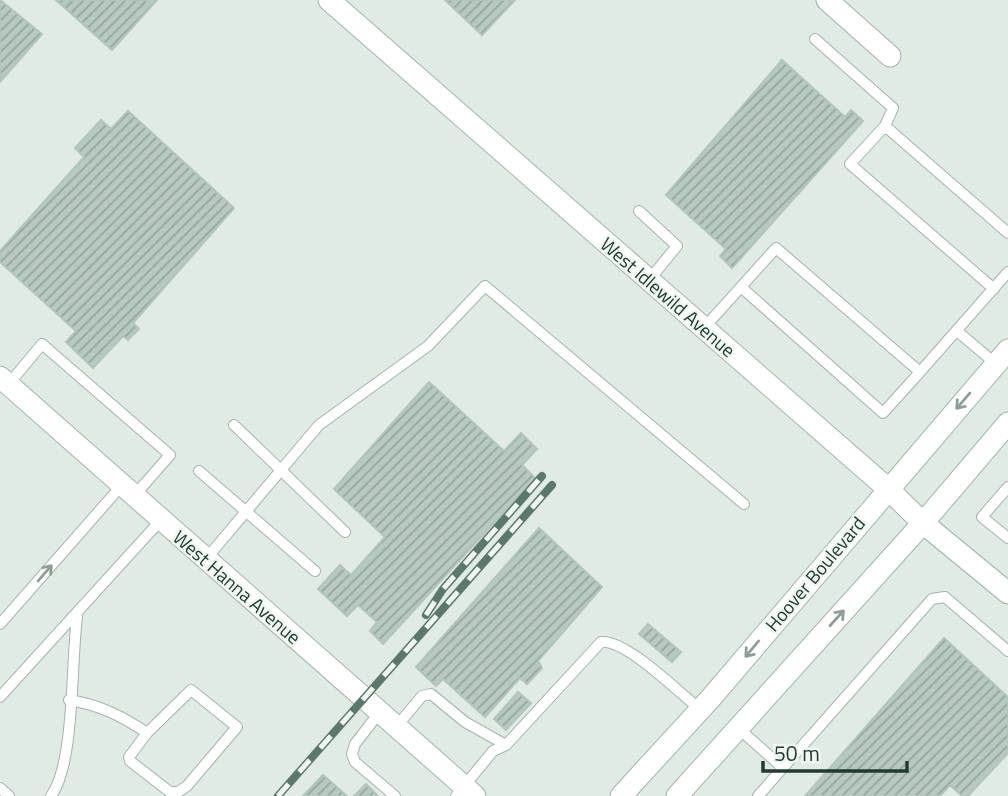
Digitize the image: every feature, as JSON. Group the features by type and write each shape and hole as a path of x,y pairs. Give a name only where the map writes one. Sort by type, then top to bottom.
{"street":[{"name":"West Idlewild Avenue","path":"329,0 887,488 923,523 1008,593"},
{"path":"827,0 890,56"},
{"name":"Hoover Boulevard","path":"621,796 701,710 887,488 1002,357"},
{"name":"West Hanna Avenue","path":"4,381 396,727 465,793"},
{"path":"677,796 923,523 1008,422"}],"lane":[{"path":"815,39 893,108 885,126 850,164 994,289"},
{"path":"885,126 1008,233"},
{"path":"639,211 677,246 649,280"},
{"path":"704,328 776,248 920,372"},
{"path":"741,287 883,413 1008,272"},
{"path":"205,559 319,425 428,346 485,286 744,504"},
{"path":"957,331 1002,357"},
{"path":"0,624 128,491 170,455 42,344 4,381"},
{"path":"234,425 282,468 345,532"},
{"path":"199,471 315,571"},
{"path":"1008,487 982,517 1008,538"},
{"path":"0,697 77,617 161,520"},
{"path":"758,796 932,599 945,597 1008,651"},
{"path":"51,796 60,779 77,617"},
{"path":"465,793 493,751 506,745 601,642 610,641 628,652 701,710"},
{"path":"191,690 237,727 187,786 178,792 170,792 130,761 129,757 147,733 191,690"},
{"path":"396,727 422,696 430,694 465,722 506,745"},
{"path":"69,700 94,704 121,715 147,733"},
{"path":"379,713 355,744 352,754 355,762 395,796"},
{"path":"738,728 782,767"},
{"path":"0,788 9,796"}],"building":[{"path":"0,0 42,34 0,82"},
{"path":"56,0 157,0 112,50"},
{"path":"445,0 515,0 482,35"},
{"path":"782,60 845,117 851,110 863,121 732,268 720,256 726,249 666,195"},
{"path":"128,111 234,208 133,323 139,329 128,340 123,336 93,368 66,342 76,331 0,262 0,251 84,157 75,148 101,120 111,129"},
{"path":"429,382 504,451 521,433 537,449 522,465 535,478 383,644 370,631 377,622 358,605 347,616 318,589 340,565 351,575 385,537 334,489"},
{"path":"539,528 602,587 538,661 542,668 527,684 520,678 485,717 443,679 436,686 416,667"},
{"path":"648,624 681,652 672,662 639,634"},
{"path":"944,638 1008,697 1008,753 968,796 962,796 950,785 940,796 805,796"},
{"path":"518,692 531,703 506,730 494,719"},
{"path":"323,775 347,796 303,796"},
{"path":"366,784 378,796 354,796"}],"railway":[{"path":"426,615 443,589 542,476"},
{"path":"278,796 552,485"}]}
